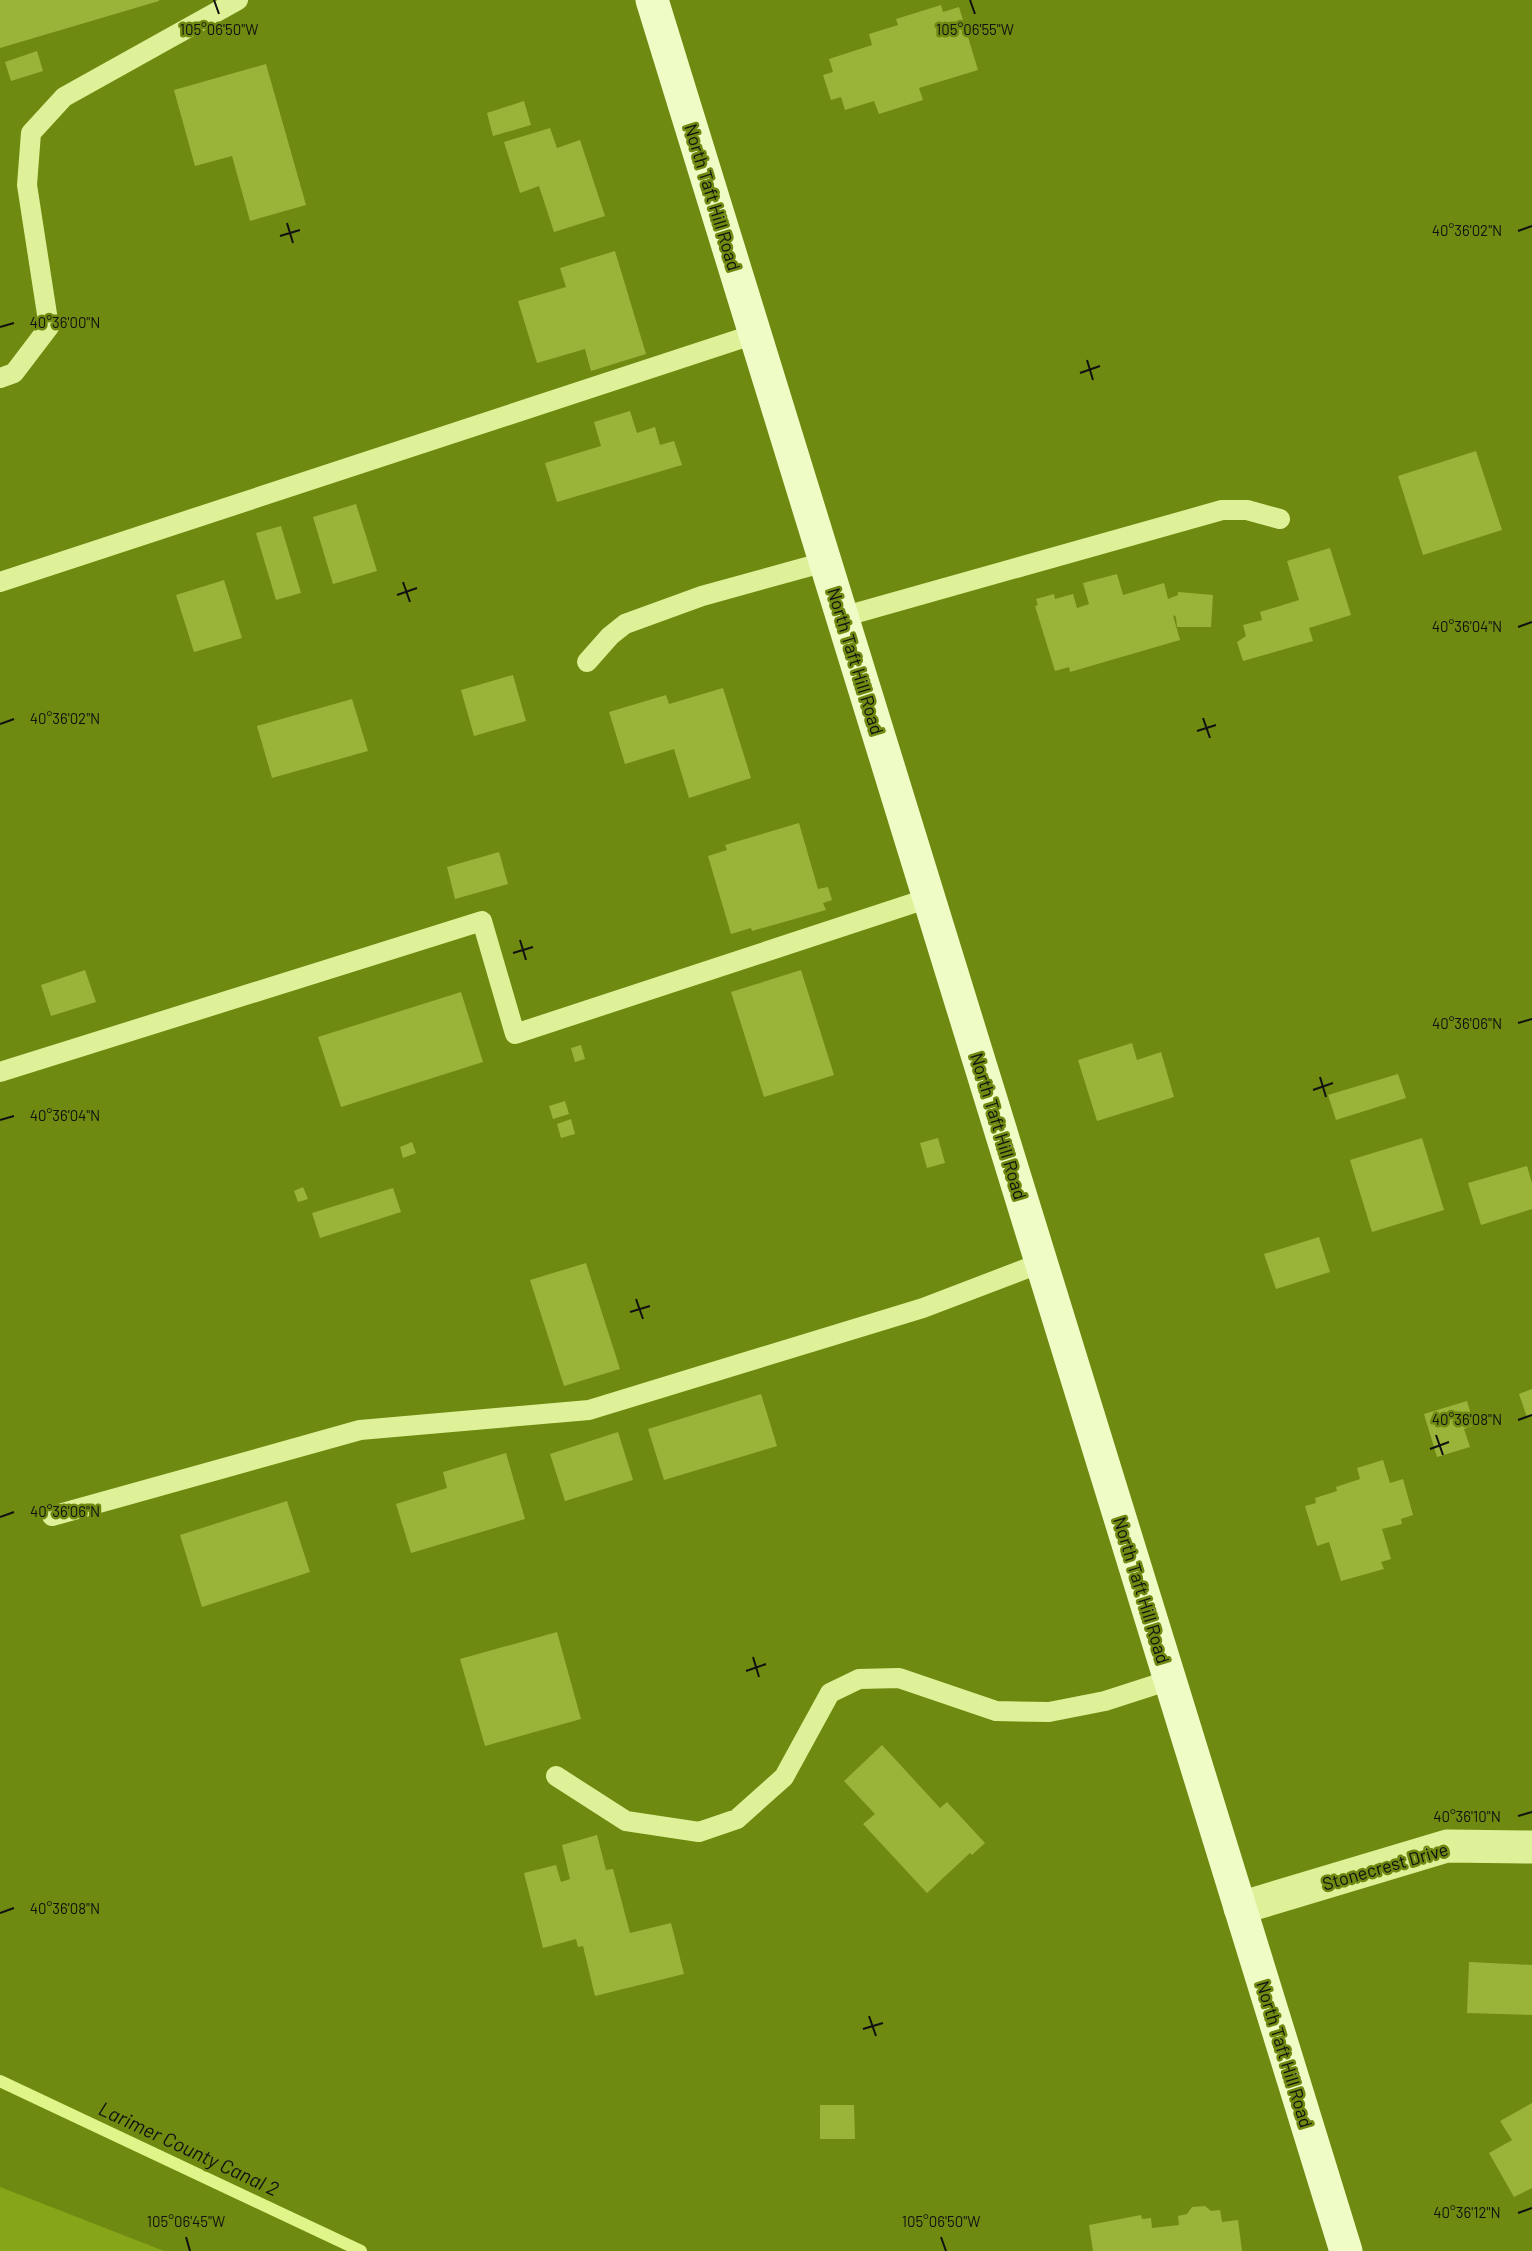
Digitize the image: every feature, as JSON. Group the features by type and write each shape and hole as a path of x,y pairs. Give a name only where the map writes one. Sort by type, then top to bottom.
{"main road":[{"name":"North Taft Hill Road","path":"652,0 1346,2251"}],"street":[{"name":"Stonecrest Drive","path":"1240,1908 1447,1846 1532,1847"}],"lane":[{"path":"0,378 14,373 49,327 27,185 31,133 64,97 238,0"},
{"path":"0,582 755,334"},
{"path":"842,617 1222,510 1247,510 1280,519"},
{"path":"587,662 625,624 702,596 825,562"},
{"path":"0,1072 482,921 515,1034 929,898"},
{"path":"52,1516 360,1430 589,1410 924,1308 1041,1263"},
{"path":"556,1776 626,1821 699,1832 736,1819 784,1777 830,1693 859,1679 899,1678 996,1711 1049,1712 1106,1701 1170,1680"}],"green space":[{"path":"0,2187 164,2251 0,2251"}],"building":[{"path":"0,0 159,0 159,1 0,48"},
{"path":"941,5 943,12 959,7 978,70 919,88 923,100 879,114 874,101 845,110 841,97 831,100 823,75 833,72 829,59 872,45 869,34 898,25 896,19"},
{"path":"37,51 43,71 11,81 5,62"},
{"path":"266,64 306,205 250,221 232,156 195,166 174,90"},
{"path":"524,101 531,125 493,136 487,113"},
{"path":"550,128 557,148 580,140 605,216 554,232 539,186 520,193 504,142"},
{"path":"615,251 646,354 591,371 585,349 537,363 518,301 566,287 560,268"},
{"path":"630,411 637,433 655,427 660,445 674,441 682,465 557,502 545,463 601,446 594,422"},
{"path":"1476,451 1502,530 1423,555 1398,476"},
{"path":"356,504 377,571 333,584 313,517"},
{"path":"281,526 301,593 276,600 256,533"},
{"path":"1330,548 1351,615 1309,628 1313,641 1243,661 1237,642 1246,636 1243,625 1262,620 1260,612 1299,600 1287,561"},
{"path":"1117,574 1123,595 1164,583 1168,599 1178,595 1178,592 1213,595 1211,627 1177,627 1176,617 1173,615 1180,640 1070,672 1069,667 1055,671 1035,606 1038,605 1036,599 1054,594 1055,599 1073,594 1077,608 1089,604 1083,583"},
{"path":"224,580 242,638 194,652 176,595"},
{"path":"513,675 526,721 474,736 461,690"},
{"path":"723,688 751,778 689,798 674,749 625,764 609,712 666,695 669,704"},
{"path":"352,699 368,751 272,778 257,726"},
{"path":"799,823 818,889 828,887 832,900 823,903 826,910 752,931 751,928 731,934 708,856 727,850 725,845"},
{"path":"499,852 508,884 455,899 447,867"},
{"path":"85,970 96,1002 51,1016 41,985"},
{"path":"801,970 834,1075 764,1097 731,992"},
{"path":"461,992 483,1062 341,1107 318,1037"},
{"path":"1132,1043 1137,1060 1161,1052 1174,1097 1097,1121 1078,1060"},
{"path":"581,1045 585,1059 575,1062 571,1048"},
{"path":"1398,1074 1406,1098 1336,1120 1328,1095"},
{"path":"565,1101 569,1114 553,1119 549,1106"},
{"path":"571,1119 575,1134 561,1138 557,1124"},
{"path":"938,1138 945,1163 927,1168 920,1143"},
{"path":"1422,1138 1444,1210 1372,1232 1350,1160"},
{"path":"412,1142 416,1153 403,1158 400,1147"},
{"path":"1527,1166 1532,1183 1532,1209 1481,1225 1468,1183"},
{"path":"303,1187 308,1199 298,1202 294,1191"},
{"path":"393,1188 401,1212 320,1238 312,1213"},
{"path":"1319,1237 1330,1272 1276,1289 1264,1254"},
{"path":"586,1263 620,1369 564,1386 530,1280"},
{"path":"1532,1389 1532,1415 1527,1417 1519,1394"},
{"path":"761,1394 777,1446 664,1480 648,1429"},
{"path":"1467,1401 1474,1425 1464,1429 1470,1447 1437,1457 1424,1414"},
{"path":"618,1432 633,1480 565,1501 550,1454"},
{"path":"506,1453 525,1519 411,1553 396,1504 447,1488 443,1472"},
{"path":"1383,1460 1390,1483 1403,1479 1413,1515 1401,1519 1402,1524 1382,1529 1391,1559 1381,1562 1384,1569 1341,1581 1329,1542 1317,1546 1305,1506 1316,1503 1315,1498 1337,1491 1336,1487 1360,1479 1357,1468"},
{"path":"287,1501 310,1572 202,1607 180,1535"},
{"path":"557,1632 581,1719 485,1746 460,1659"},
{"path":"882,1745 940,1808 947,1802 985,1843 972,1855 970,1853 927,1893 863,1824 875,1814 844,1781"},
{"path":"597,1835 606,1870 613,1869 630,1933 671,1923 684,1974 595,1996 583,1946 578,1947 576,1939 543,1948 524,1873 556,1865 561,1882 570,1879 562,1845"},
{"path":"1469,1962 1532,1965 1532,2015 1467,2013"},
{"path":"1532,2103 1532,2188 1514,2197 1489,2153 1512,2140 1500,2121"},
{"path":"820,2105 854,2105 855,2139 820,2139"},
{"path":"1205,2206 1211,2211 1220,2210 1222,2222 1238,2220 1242,2251 1093,2251 1089,2225 1141,2215 1142,2219 1151,2218 1152,2228 1179,2225 1178,2216 1187,2214 1192,2207"}],"waterway":[{"name":"Larimer County Canal 2","path":"0,2081 361,2251"}]}
